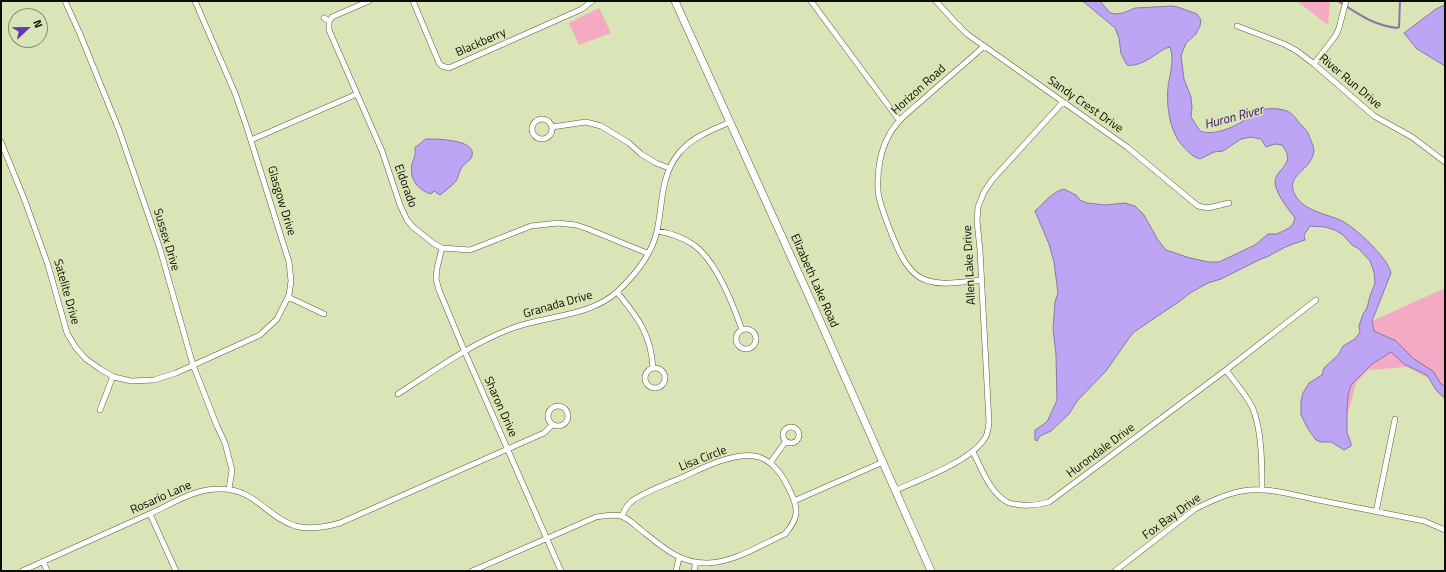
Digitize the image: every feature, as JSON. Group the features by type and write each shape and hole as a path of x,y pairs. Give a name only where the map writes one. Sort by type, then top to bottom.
{"street":[{"name":"Sussex Drive","path":"65,1 108,101 160,249 193,365 225,443 232,470 229,489"},
{"name":"Glasgow Drive","path":"193,365 260,335 277,319 288,297 291,281 289,262 251,140 234,92 195,1"},
{"path":"324,18 329,20 334,15 369,1"},
{"name":"Blackberry","path":"413,1 439,63 442,66 449,68 582,9 592,1"},
{"name":"Elizabeth Lake Road","path":"675,1 896,490 931,571"},
{"path":"811,1 899,120"},
{"name":"Sandy Crest Drive","path":"936,1 968,34 1127,147 1198,206 1208,208 1229,204"},
{"path":"1314,64 1336,35 1346,1"},
{"name":"Eldorado","path":"329,20 329,30 382,151 400,205 407,220 420,234 442,248 470,250 531,226 558,223 576,225 588,229 647,254"},
{"name":"River Run Drive","path":"1237,26 1298,51 1374,116 1382,122 1412,137 1445,162"},
{"name":"Horizon Road","path":"981,280 942,283 930,281 920,277 909,267 900,254 877,192 879,165 883,149 888,137 899,120 984,46"},
{"path":"251,140 357,94"},
{"name":"Allen Lake Drive","path":"973,452 986,436 988,423 977,221 978,208 984,192 992,180 1063,102"},
{"path":"541,119 546,120 552,127 550,136 546,139 536,138 533,134 533,124 541,119"},
{"path":"552,127 586,122 601,126 629,143 641,154 656,163 669,168"},
{"name":"Granada Drive","path":"398,394 464,350 512,328 582,310 604,302 617,292 637,271 653,242 657,230 663,188 669,168 679,153 692,141 730,122"},
{"name":"Satelite Drive","path":"1,142 25,201 48,265 67,333 76,348 86,360 113,376 131,381 154,380 176,373 193,365"},
{"path":"657,230 679,236 695,246 705,256 717,273 742,330"},
{"name":"Sharon Drive","path":"442,248 436,279 439,290 561,571"},
{"path":"617,292 641,324 648,340 653,368"},
{"path":"288,297 324,314"},
{"name":"Hurondale Drive","path":"973,452 995,493 1002,499 1010,503 1026,506 1038,506 1049,502 1226,370 1316,300"},
{"path":"749,329 755,334 755,344 750,349 743,349 736,341 737,334 742,330 749,329"},
{"path":"1226,370 1253,408 1262,461 1262,490"},
{"path":"100,410 113,376"},
{"path":"555,406 562,406 569,414 568,421 562,426 558,427 552,425 548,418 550,411 555,406"},
{"path":"1376,512 1395,419"},
{"name":"Rosario Lane","path":"22,571 196,492 210,489 229,489 243,493 258,501 282,520 296,526 324,528 340,523 544,433 552,425"},
{"path":"472,571 596,517 622,516 634,524 662,548 679,558 708,563 726,560 785,534 792,526 796,516 794,501 783,477 770,462 786,441"},
{"path":"896,490 962,459 973,452"},
{"name":"Lisa Circle","path":"622,516 630,503 637,498 656,488 723,460 750,456 759,457 770,462"},
{"path":"794,501 883,462"},
{"name":"Fox Bay Drive","path":"1114,571 1195,509 1230,494 1262,490 1424,521 1445,530"},
{"path":"150,514 176,571"},
{"path":"676,571 679,558"},
{"path":"43,562 47,571"},
{"path":"694,571 696,562"}],"shaded area":[{"path":"1083,1 1100,1 1110,13 1117,14 1135,8 1172,6 1197,14 1201,20 1200,26 1196,34 1186,43 1181,56 1184,79 1191,97 1191,117 1200,131 1211,133 1228,129 1243,121 1249,114 1262,109 1283,110 1294,116 1308,132 1314,153 1311,161 1294,179 1293,191 1301,203 1306,207 1342,221 1355,230 1371,244 1384,260 1391,273 1372,321 1374,331 1396,341 1414,359 1433,371 1441,384 1445,386 1445,397 1436,390 1427,375 1404,364 1391,352 1372,364 1351,385 1348,396 1347,433 1351,446 1344,450 1331,442 1321,442 1316,440 1308,429 1301,415 1301,401 1303,393 1309,383 1322,375 1324,368 1339,354 1343,346 1355,339 1360,332 1359,326 1363,314 1367,308 1375,283 1374,272 1370,261 1359,249 1352,245 1343,235 1335,230 1325,227 1310,226 1304,235 1305,240 1284,248 1221,279 1208,283 1190,293 1134,332 1106,371 1077,401 1069,414 1051,431 1040,436 1037,441 1035,440 1035,430 1048,420 1057,400 1056,355 1053,329 1055,302 1058,293 1054,262 1049,244 1035,211 1048,198 1064,189 1087,203 1105,205 1125,203 1135,206 1144,215 1158,240 1166,250 1190,258 1209,262 1219,262 1255,245 1268,234 1277,234 1289,228 1293,224 1295,218 1280,197 1275,183 1278,174 1287,162 1288,157 1282,145 1275,144 1266,147 1261,139 1251,137 1241,139 1223,151 1214,152 1200,159 1193,156 1178,140 1174,133 1169,115 1168,89 1172,60 1170,47 1164,49 1142,63 1127,65 1121,54 1119,38 1115,28"},
{"path":"1297,1 1330,1 1328,25"},
{"path":"1445,5 1445,66 1417,49 1404,33 1436,9"},
{"path":"599,8 611,33 579,45 569,23"},
{"path":"426,139 455,141 468,146 472,150 472,156 460,170 456,181 440,195 434,191 431,194 422,190 413,179 411,169 415,155 415,148"},
{"path":"1445,288 1445,401 1432,380 1407,367 1368,370 1356,383 1343,432 1333,399 1370,322"}],"waterway":[{"path":"1338,1 1373,22 1388,27 1397,28 1399,27 1400,1"}],"water label":[{"name":"Huron River","path":"1234,118"}]}
